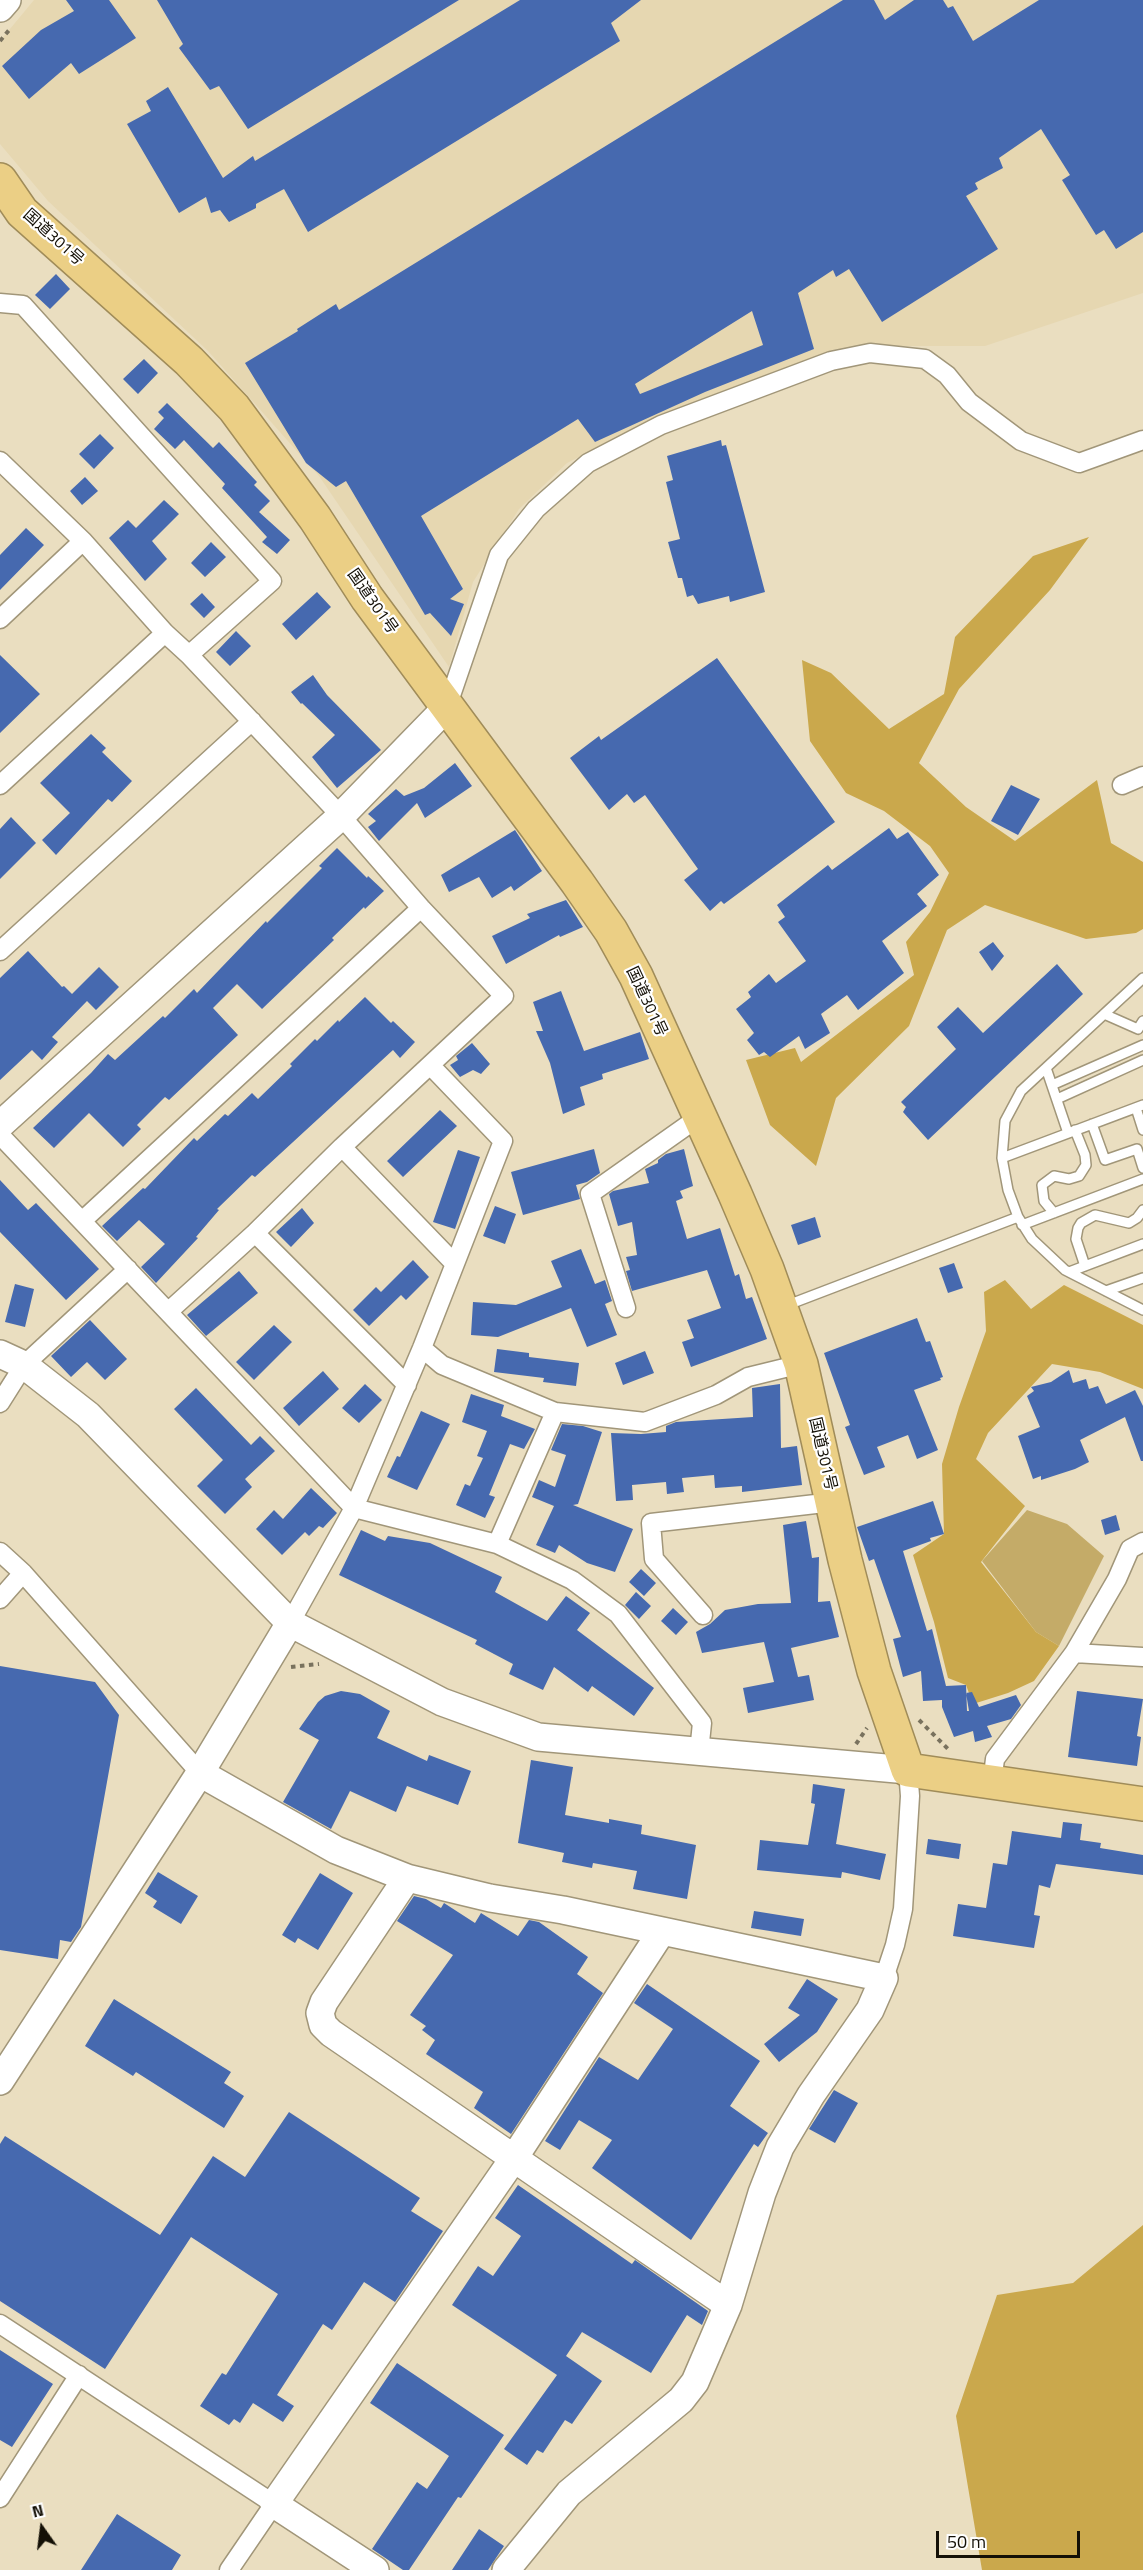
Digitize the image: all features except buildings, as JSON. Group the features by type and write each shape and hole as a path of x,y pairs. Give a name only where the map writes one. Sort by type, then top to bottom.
{"highway":[{"name":"国道301号","path":"0,180 22,212 189,361 234,408 315,518 367,598 611,931 636,976 735,1194 801,1364 874,1671 908,1770"},
{"path":"908,1770 1143,1804"}],"street":[{"path":"0,8 7,0"},
{"path":"0,303 23,305 272,581 189,655"},
{"path":"0,1125 341,816 447,707 499,555 536,509 588,463 661,425 831,361 870,353 925,359 947,375 969,402 1021,441 1079,463 1143,440"},
{"path":"0,461 82,541 165,633 252,721 504,996 342,1147 255,1233 169,1311"},
{"path":"0,618 82,541"},
{"path":"0,785 165,633"},
{"path":"0,951 252,721"},
{"path":"1122,785 1143,776"},
{"path":"82,1221 421,908"},
{"path":"0,2081 200,1773 290,1623 354,1508 407,1385 503,1141 431,1066"},
{"path":"626,1308 590,1194 699,1117"},
{"path":"0,1134 354,1508 498,1544 572,1580 618,1614 702,1723 699,1752"},
{"path":"342,1147 454,1263"},
{"path":"255,1233 407,1385"},
{"path":"0,1403 12,1360 128,1269"},
{"path":"422,1348 442,1365 555,1412 645,1422 716,1395 748,1377 801,1364"},
{"path":"12,1360 88,1415 290,1623 442,1702 519,1732 558,1740 908,1770 910,1796 903,1909 895,1945 884,1978 870,2010 811,2095 780,2147 762,2193 728,2305 695,2382 681,2400 569,2493 506,2570"},
{"path":"498,1544 555,1412"},
{"path":"703,1616 654,1559 651,1523 833,1502"},
{"path":"992,1783 995,1759 1074,1653 1117,1579 1130,1549 1143,1542"},
{"path":"0,1552 23,1573 200,1773 336,1850 407,1878 490,1898 662,1931 884,1978"},
{"path":"0,1599 23,1573"},
{"path":"1074,1653 1143,1658"},
{"path":"407,1878 324,2001 320,2013 324,2025 331,2033 728,2305"},
{"path":"229,2570 514,2158 662,1931"},
{"path":"0,2324 375,2570"},
{"path":"0,2498 79,2375"}],"lane":[{"path":"1143,978 1021,1091 1005,1122 1002,1158 1008,1190 1020,1221 1042,1250 1069,1272 1143,1310"},
{"path":"1104,1014 1138,1029 1143,1021"},
{"path":"1052,1085 1143,1045"},
{"path":"1057,1099 1143,1060"},
{"path":"1046,1068 1057,1099 1085,1155 1086,1165 1079,1176 1069,1179 1054,1176 1042,1185 1044,1201 1054,1213"},
{"path":"1002,1158 1139,1106 1143,1130"},
{"path":"1092,1124 1105,1160 1137,1149 1143,1168"},
{"path":"780,1308 1020,1221 1054,1213 1142,1183"},
{"path":"1085,1266 1076,1239 1078,1228 1082,1223 1095,1215 1129,1223 1143,1210"},
{"path":"1069,1272 1143,1244"},
{"path":"1106,1291 1143,1278"}],"path":[{"path":"912,1713 957,1757"},
{"path":"852,1749 869,1725"}],"shaded area":[{"path":"34,0 1143,0 1143,293 985,346 853,346 654,419 567,463 519,509 473,582 449,667 319,476 208,351 48,201 0,144 0,41"},
{"path":"1089,537 1050,590 959,689 919,763 966,807 1015,841 1097,780 1111,843 1143,862 1143,929 1136,933 1086,939 985,905 947,930 909,1026 836,1098 816,1166 770,1125 746,1060 795,1048 801,1062 914,975 906,942 930,912 949,873 930,846 884,811 846,793 810,741 802,660 831,673 889,729 944,694 955,637 1033,556"},
{"path":"1005,1280 1031,1309 1064,1285 1143,1325 1143,1389 1100,1372 1052,1364 988,1433 976,1459 1025,1506 981,1562 1036,1632 1059,1646 1034,1681 1008,1693 973,1704 966,1685 948,1678 934,1622 913,1555 944,1534 942,1464 986,1331 984,1292"},
{"path":"1027,1510 1067,1524 1104,1556 1059,1646 1036,1632 982,1561"},
{"path":"1143,2225 1143,2570 982,2570 956,2416 997,2295 1073,2283"}]}
